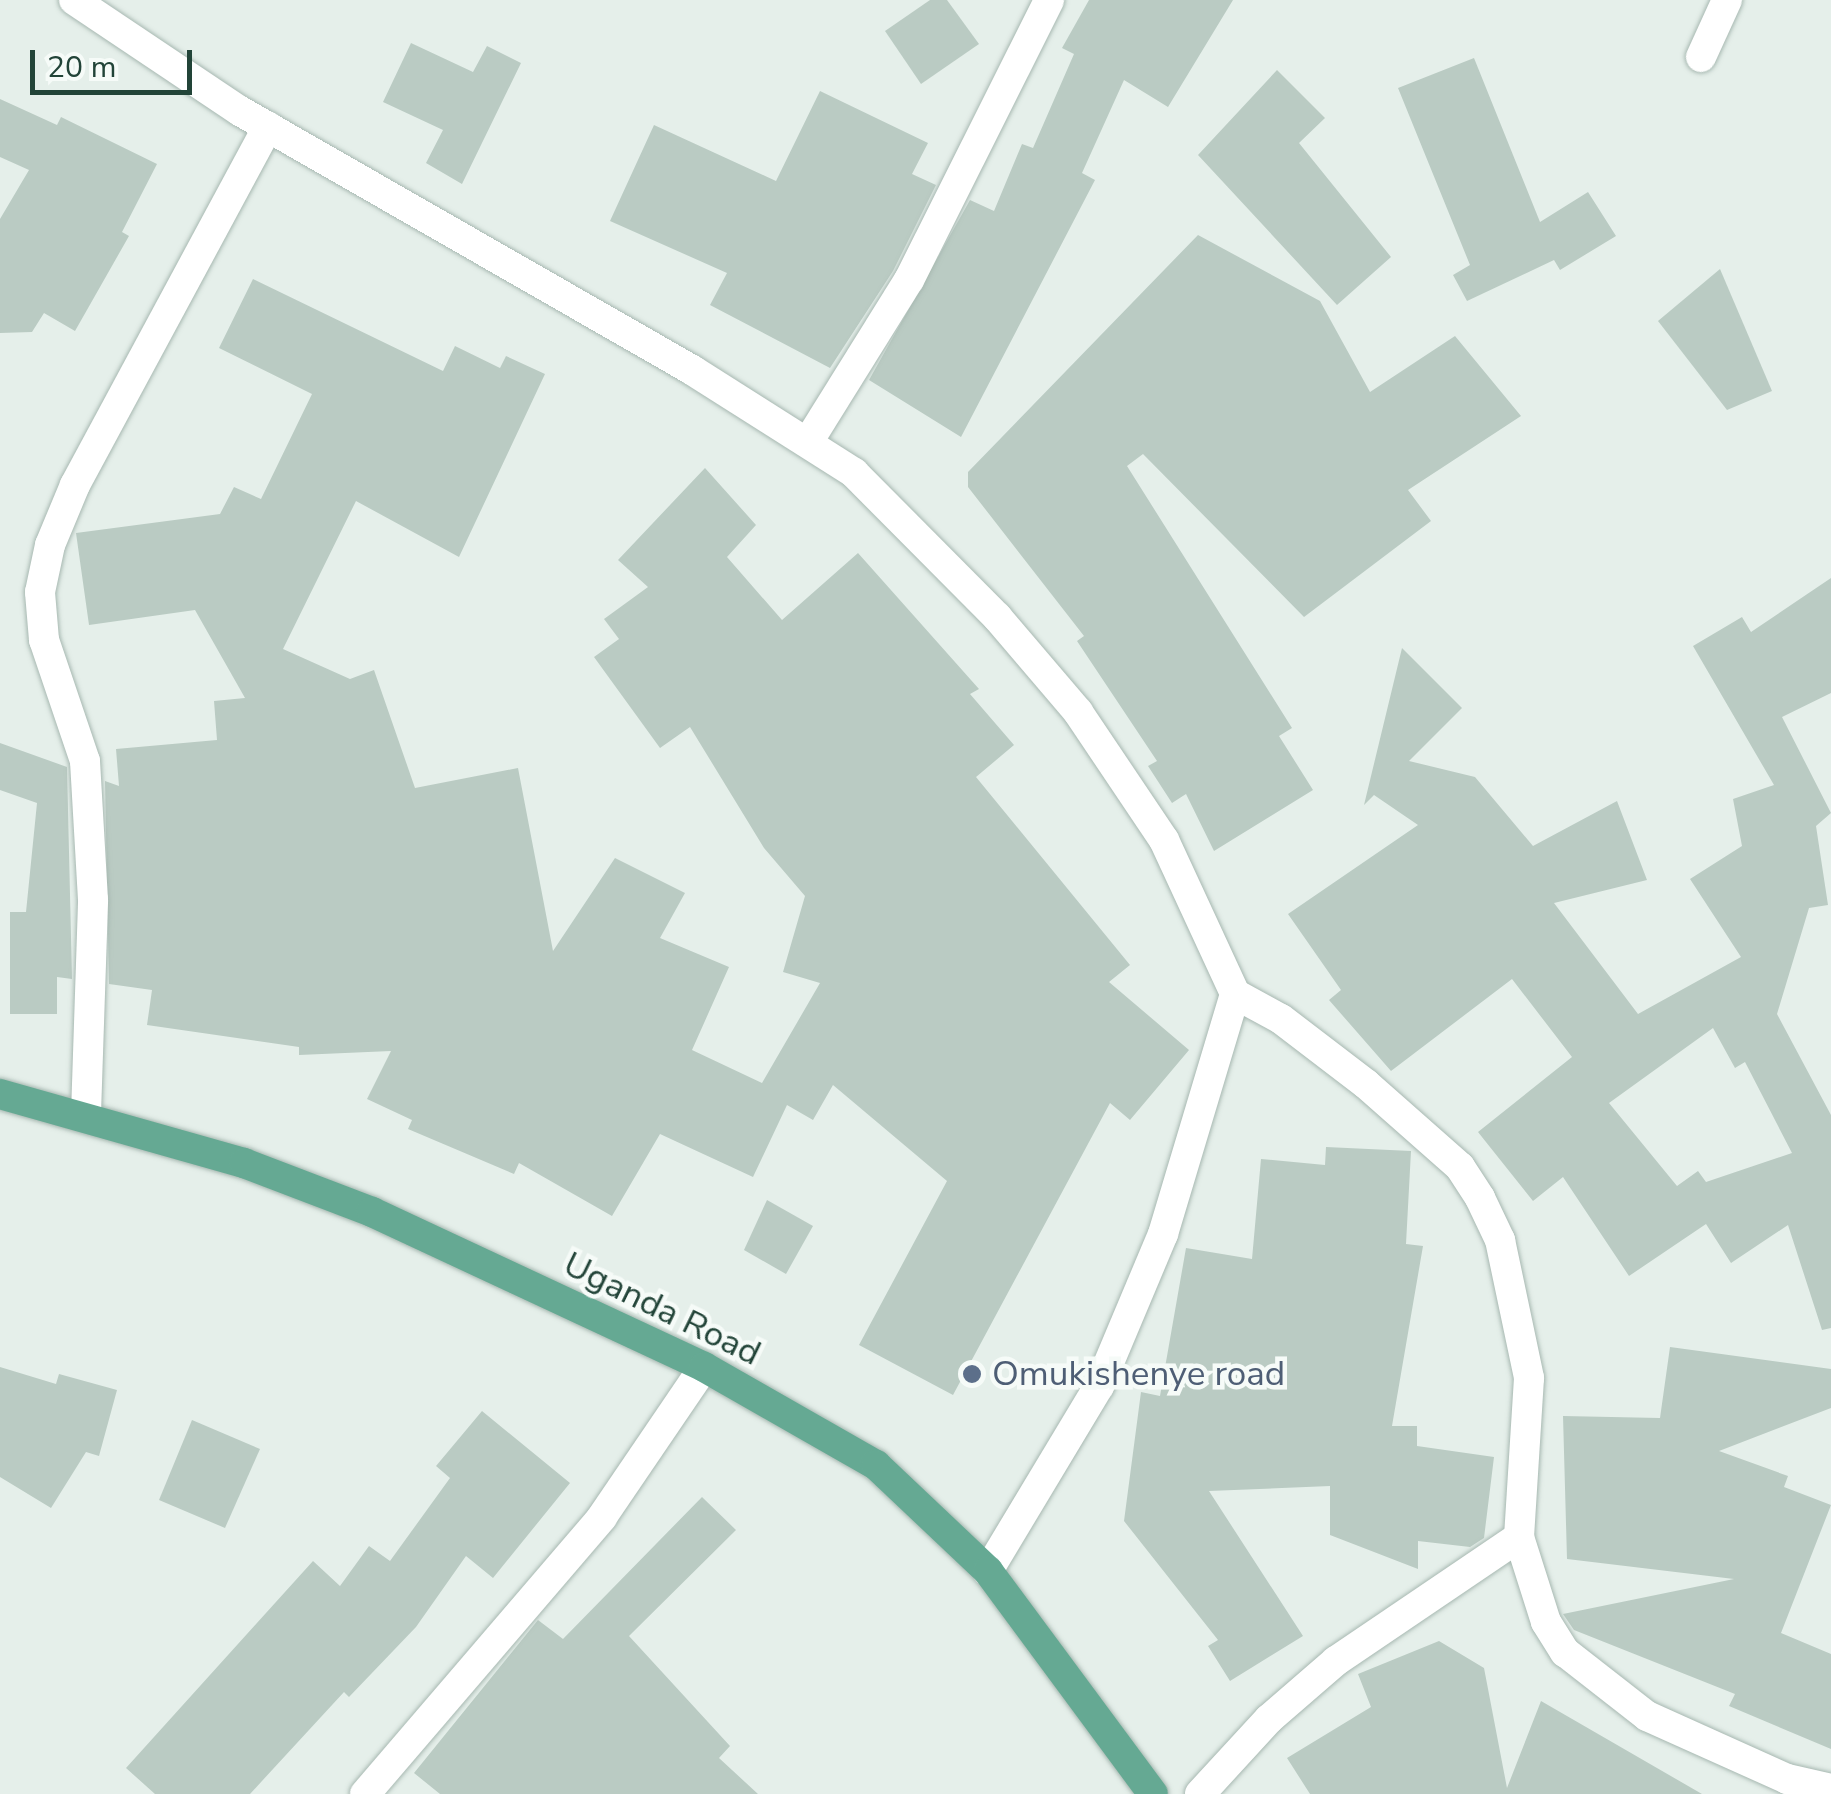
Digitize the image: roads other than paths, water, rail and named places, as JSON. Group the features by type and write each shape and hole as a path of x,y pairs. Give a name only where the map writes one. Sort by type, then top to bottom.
{"main road":[{"name":"Uganda Road","path":"0,1094 86,1114 244,1163 372,1212 704,1367 876,1465 988,1571 1154,1794"}],"street":[{"path":"74,0 268,127 808,442 854,474 997,617 1078,712 1164,840 1235,994 1281,1019 1366,1084 1460,1168 1480,1198 1519,1311 1529,1378 1518,1538 1546,1622 1565,1652 1647,1716 1788,1779 1831,1790"},
{"path":"808,442 908,280 1049,0"},
{"path":"1701,57 1727,0"},
{"path":"86,1114 92,900 86,777 44,640 40,592 50,546 75,485 268,127"},
{"path":"988,1571 1099,1386 1163,1234 1235,994"},
{"path":"365,1794 602,1517 704,1367"},
{"path":"1200,1794 1269,1719 1336,1661 1518,1538"}],"place":[{"name":"Omukishenye road","path":"972,1374"}]}
